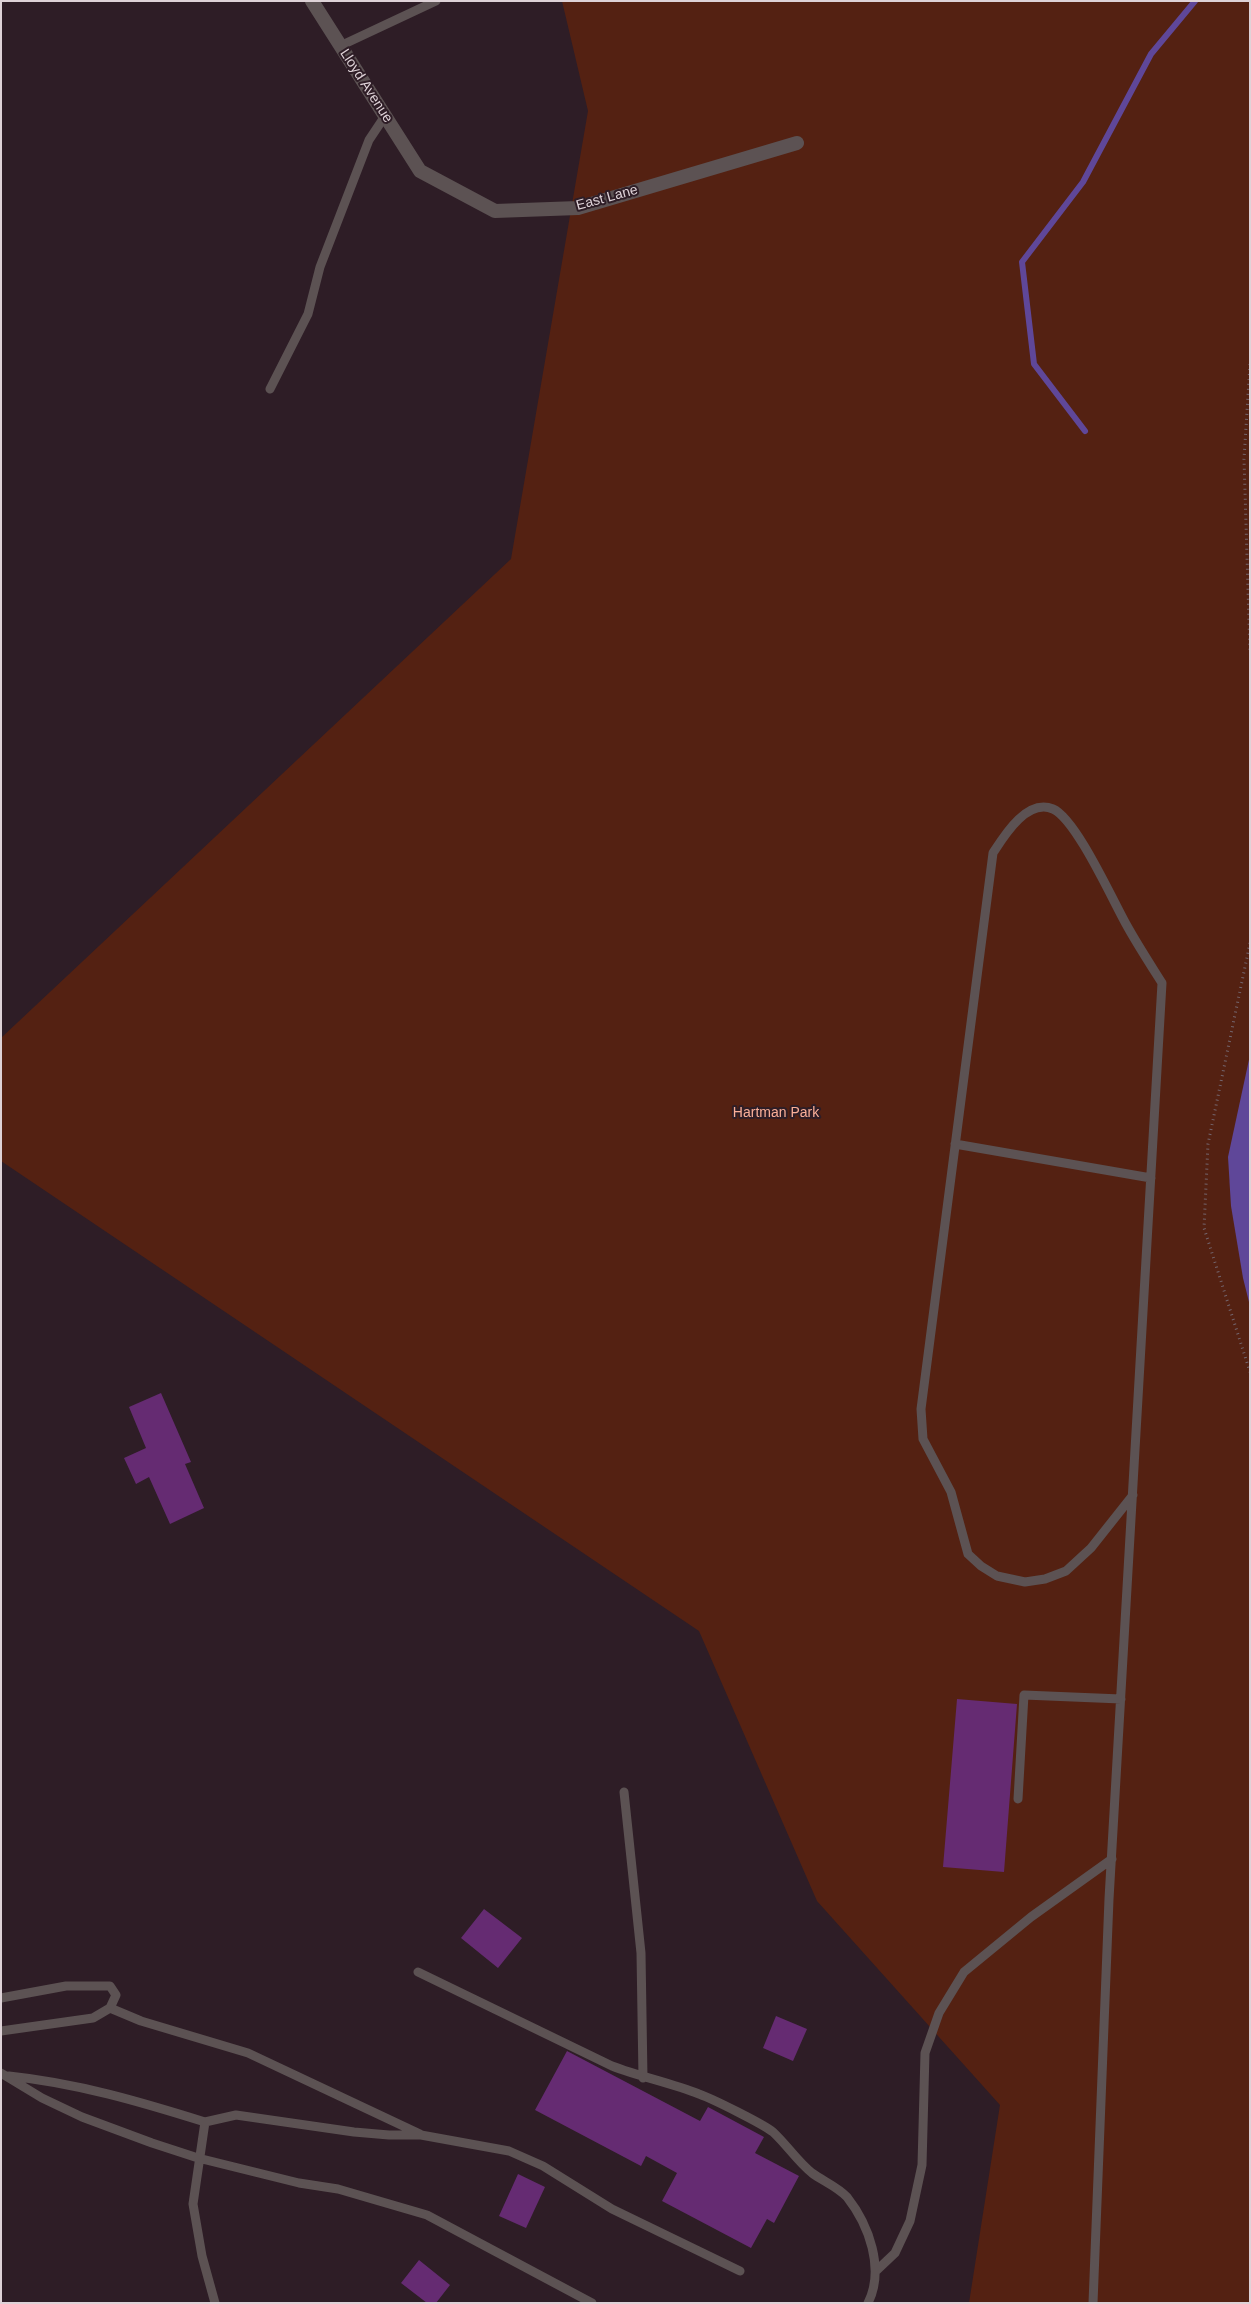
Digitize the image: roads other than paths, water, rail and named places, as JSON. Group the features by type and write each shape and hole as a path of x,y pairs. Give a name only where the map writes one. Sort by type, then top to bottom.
{"street":[{"name":"Lloyd Avenue","path":"312,1 420,171"},
{"name":"East Lane","path":"420,171 495,212 578,208 797,143"}],"lane":[{"path":"340,46 436,1"},
{"path":"270,389 308,314 320,267 365,148 385,116"},
{"path":"1094,2303 1112,1859 1134,1495 1162,983 1127,927 1075,831 1063,816 1052,809 1040,808 1016,821 993,853 922,1409 923,1439 951,1492 968,1554 981,1566 997,1576 1025,1582 1045,1579 1066,1571 1091,1548 1134,1495"},
{"path":"955,1144 1151,1178"},
{"path":"1018,1799 1024,1695 1121,1699"},
{"path":"624,1792 640,1953 643,2078"},
{"path":"876,2271 895,2254 910,2221 922,2164 925,2053 939,2013 964,1972 1031,1917 1112,1859"},
{"path":"418,1972 532,2029 612,2066 643,2078 699,2094 771,2131 812,2173 846,2196 864,2224 875,2259 876,2271 874,2293 868,2303"},
{"path":"1,1998 66,1986 110,1986 116,1996 110,2008 92,2018 1,2031"},
{"path":"110,2008 142,2021 248,2054 421,2134 509,2151 544,2166 612,2209 740,2271"},
{"path":"4,2074 124,2096 205,2122 236,2115 389,2136 421,2134"},
{"path":"4,2074 42,2098 82,2117 152,2143 198,2158 299,2183 338,2189 427,2215 592,2303"},
{"path":"205,2122 198,2158 193,2204 202,2256 215,2303"}],"waterway":[{"path":"1085,431 1034,364 1022,262 1083,182 1151,54 1195,1"}],"park label":[{"name":"Hartman Park","path":"776,1113"}]}
